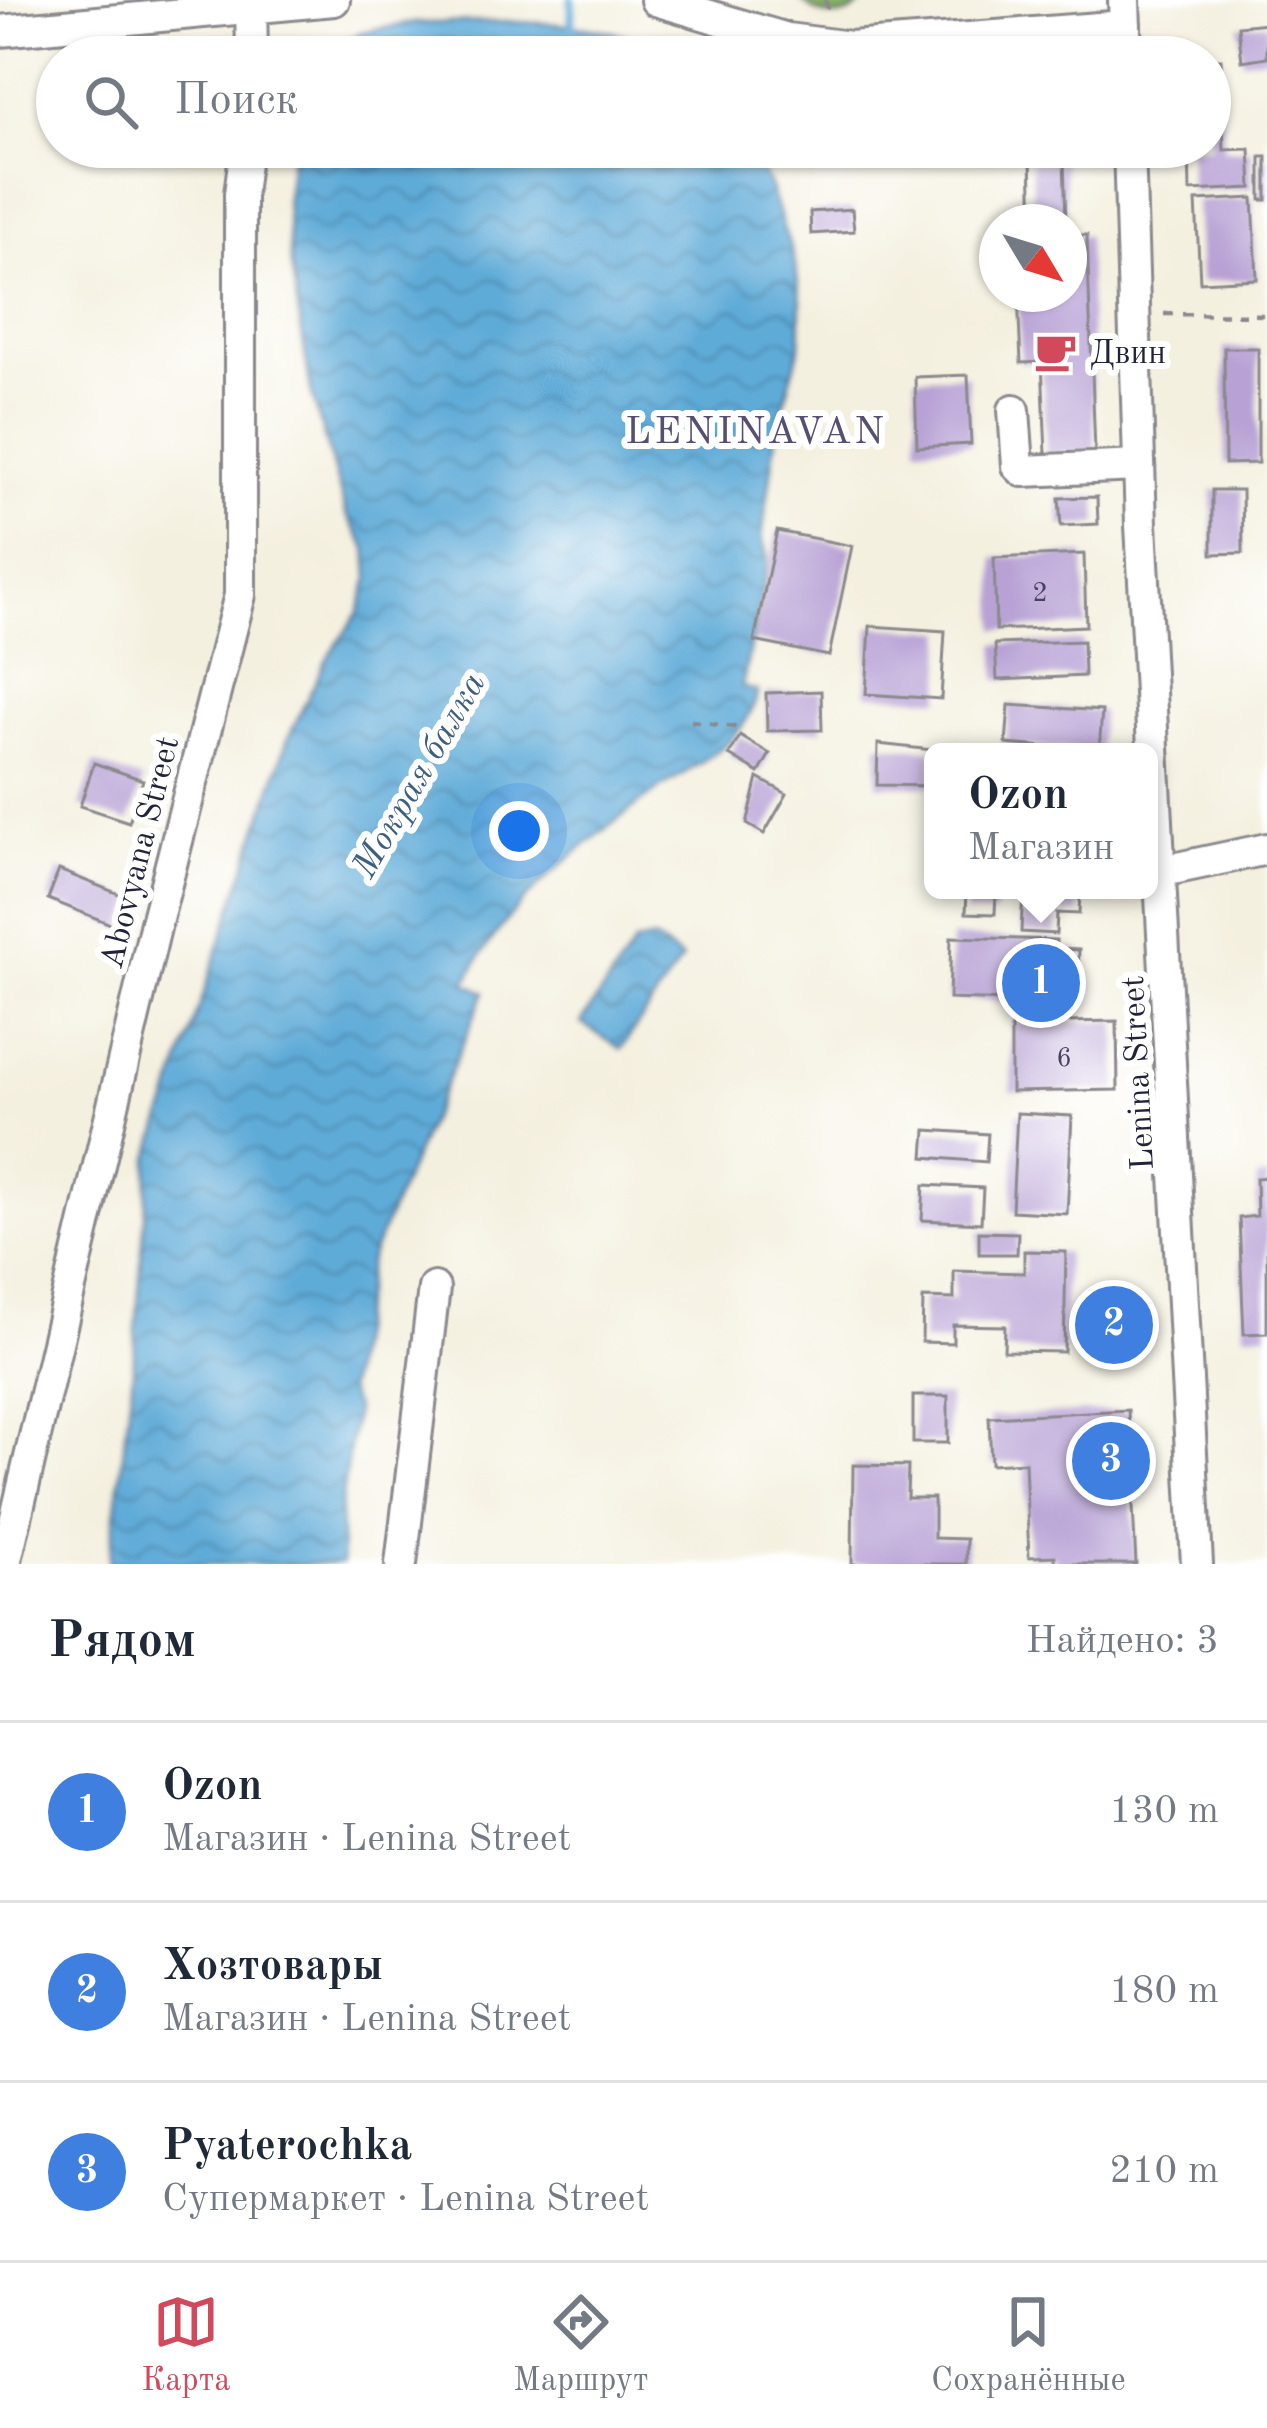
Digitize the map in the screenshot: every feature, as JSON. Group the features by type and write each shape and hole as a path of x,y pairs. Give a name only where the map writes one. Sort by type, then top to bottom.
{"street":[{"path":"0,32 251,4 334,0"},
{"path":"656,0 777,36"},
{"path":"251,4 252,36"},
{"path":"1003,36 1125,28"},
{"name":"Abovyana Street","path":"5,1564 156,923 240,596 243,168"},
{"name":"Lenina Street","path":"1130,168 1139,466 1155,743"},
{"path":"1014,410 1018,466 1023,471 1139,466"},
{"name":"Lenina Street","path":"1158,801 1197,1564"},
{"path":"1162,871 1267,849"},
{"path":"401,1564 434,1288"}],"path":[{"path":"1135,314 1267,315"},
{"path":"691,721 742,728"}],"green space":[{"path":"801,0 865,0 850,13 834,16 817,12"}],"water":[{"path":"513,22 584,27 627,36 355,36 414,23"},
{"path":"290,168 760,168 794,259 801,300 800,348 778,424 762,538 768,559 742,687 758,692 730,740 600,833 523,902 482,954 466,983 485,992 370,1259 347,1390 355,1411 340,1509 342,1564 109,1564 132,1381 149,1160 288,738 326,660 359,612 369,578 367,549 346,514 311,391 290,260 286,201"},
{"path":"653,939 682,959 621,1049 581,1023 635,943"}],"building":[{"path":"1267,23 1267,57 1242,61 1238,26"},
{"path":"1250,149 1252,188 1190,191 1189,168 1231,168 1231,150"},
{"path":"1261,157 1267,157 1267,200 1261,200"},
{"path":"1031,168 1064,168 1065,204 1032,204"},
{"path":"1253,198 1257,279 1200,282 1196,201"},
{"path":"852,209 854,231 811,234 810,212"},
{"name":"Двин","path":"1087,235 1095,452 1046,454 1042,362 1021,363 1019,312 1087,312"},
{"path":"1224,348 1258,348 1258,463 1225,464"},
{"path":"968,375 971,444 917,447 915,377"},
{"path":"1212,490 1242,490 1243,553 1212,554"},
{"path":"1097,497 1098,524 1061,526 1059,498"},
{"path":"777,531 852,546 829,656 754,641"},
{"path":"1084,554 1086,626 996,630 994,558"},
{"path":"870,626 945,631 941,699 866,694"},
{"path":"1083,641 1084,676 997,680 995,644"},
{"path":"821,691 822,730 767,731 766,693"},
{"path":"1009,705 1102,711 1100,743 1006,743"},
{"path":"740,736 770,754 759,773 729,755"},
{"path":"878,744 924,749 924,786 877,785"},
{"path":"94,763 143,780 129,822 80,806"},
{"path":"758,778 787,794 764,834 747,824"},
{"path":"59,870 134,900 123,929 48,899"},
{"path":"967,899 996,899 995,914 966,913"},
{"path":"1023,899 1080,899 1079,914 1057,913 1056,934 1021,932"},
{"path":"951,937 1056,940 1056,949 1079,950 1077,1003 949,999"},
{"path":"1117,1021 1118,1090 1011,1092 1011,1023"},
{"path":"1017,1113 1072,1116 1067,1214 1012,1211"},
{"path":"926,1130 988,1134 986,1162 924,1157"},
{"path":"1267,1177 1267,1333 1244,1334 1239,1218 1257,1216 1256,1178"},
{"path":"924,1185 983,1188 981,1223 922,1220"},
{"path":"979,1232 1018,1233 1017,1254 979,1254"},
{"path":"1024,1251 1066,1252 1064,1352 1004,1351 1005,1326 953,1325 953,1343 922,1342 923,1298 954,1299 954,1271 1024,1273"},
{"path":"1101,1301 1133,1301 1133,1353 1100,1353"},
{"path":"913,1396 948,1396 948,1443 913,1443"},
{"path":"1128,1410 1136,1564 1055,1564 1055,1556 1029,1557 1025,1462 991,1464 989,1417"},
{"path":"853,1465 908,1466 907,1498 934,1498 934,1538 966,1539 966,1564 852,1564"}],"waterway":[{"name":"Мокрая балка","path":"571,36 572,0"}],"place":[{"name":"Двин","path":"1056,351"},
{"name":"Ozon","path":"1041,983"},
{"name":"Хозтовары","path":"1114,1325"},
{"name":"Pyaterochka","path":"1111,1461"}],"district":[{"name":"LENINAVAN","path":"756,429"}]}
